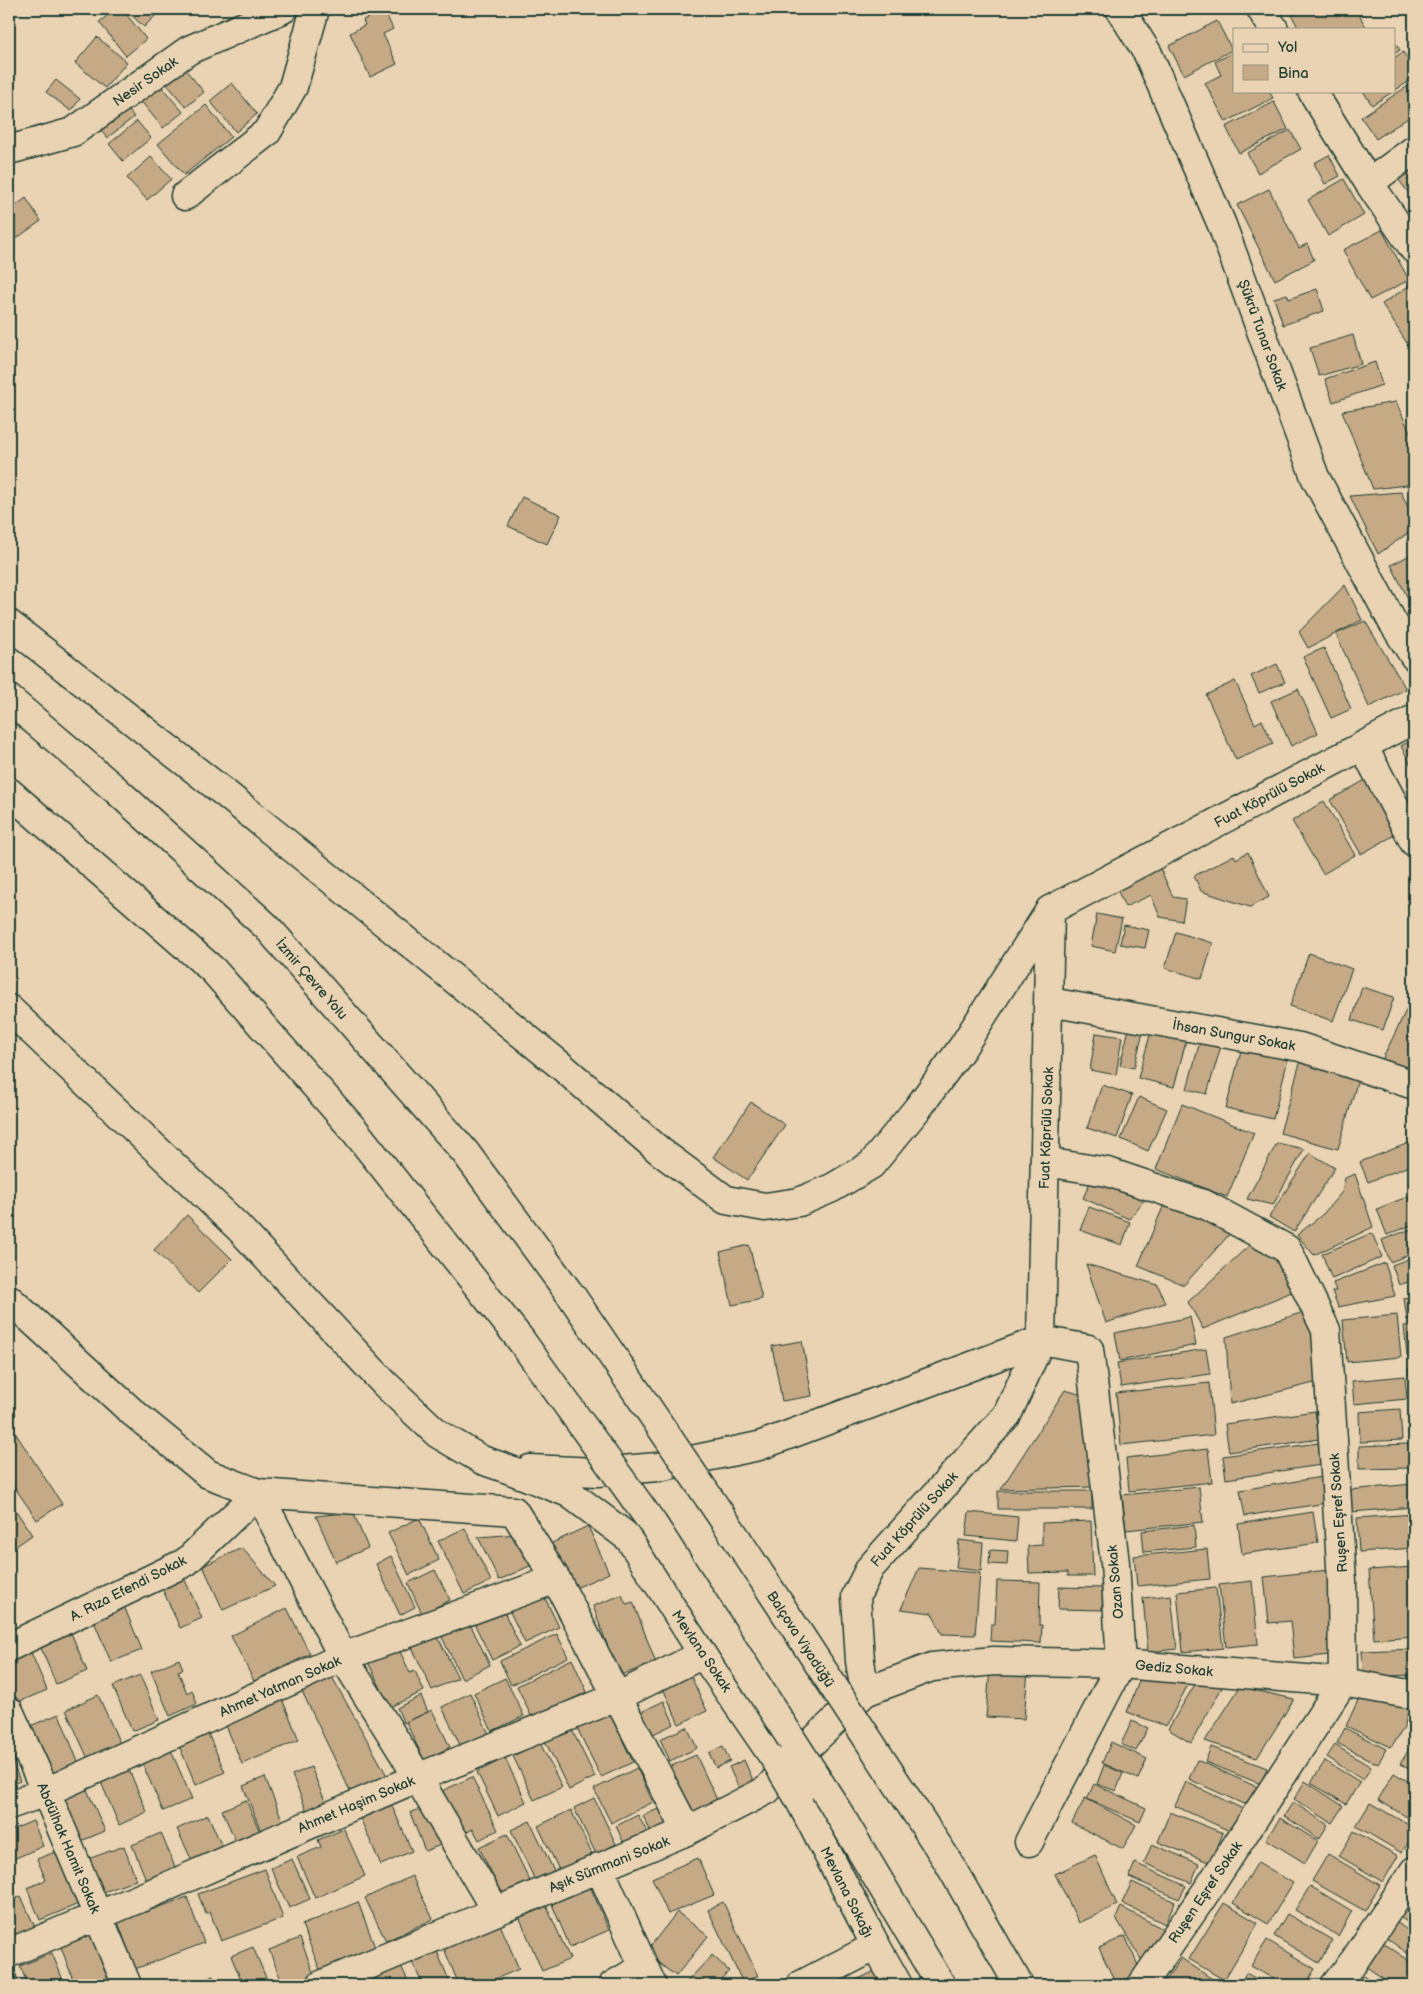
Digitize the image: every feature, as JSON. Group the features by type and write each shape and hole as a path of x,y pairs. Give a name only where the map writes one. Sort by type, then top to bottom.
{"main road":[{"name":"Nesir Sokak","path":"9,150 73,132 189,50 282,9"},
{"path":"185,196 266,132 294,87 315,9"},
{"name":"Şükrü Tunar Sokak","path":"1120,9 1148,54 1222,225 1315,477 1392,622 1414,656"},
{"path":"1261,9 1273,28"},
{"path":"1313,92 1369,183 1414,249"},
{"path":"1369,183 1414,150"},
{"path":"9,624 234,800 560,1065 660,1152 726,1200 765,1207 799,1202 832,1188 871,1165 918,1108 962,1048 1050,910"},
{"name":"İzmir Çevre Yolu","path":"9,699 116,790 267,927 465,1152 573,1298"},
{"name":"Fuat Köprülü Sokak","path":"865,1692 860,1661 856,1596 870,1568 1007,1415 1041,1340 1050,1002 1050,910 1414,719"},
{"path":"1362,746 1414,842"},
{"path":"9,792 213,970 355,1132 520,1339 653,1524 832,1802 941,1985"},
{"name":"İhsan Sungur Sokak","path":"1050,1002 1300,1047 1414,1085"},
{"path":"9,1009 238,1227 385,1384 438,1434 482,1460 508,1469 597,1472 658,1467 759,1446 1041,1340"},
{"name":"Ruşen Eşref Sokak","path":"1045,1162 1108,1172 1206,1205 1287,1249 1326,1330 1342,1581 1343,1682 1210,1886 1142,1985"},
{"name":"Balçova Viyadüğü","path":"573,1298 737,1539 947,1860 1019,1985"},
{"path":"9,1299 131,1411 208,1474 258,1493 514,1511 556,1580 687,1832"},
{"name":"Ozan Sokak","path":"1041,1340 1089,1349 1115,1563 1122,1664"},
{"name":"Mevlana Sokak","path":"508,1469 569,1493 629,1538 703,1654 777,1762 798,1798"},
{"path":"258,1493 343,1658 402,1751 496,1911"},
{"name":"A. Rıza Efendi Sokak","path":"9,1647 186,1562 258,1493"},
{"name":"Ahmet Yatman Sokak","path":"9,1805 46,1792 343,1658 556,1580"},
{"name":"Ahmet Haşim Sokak","path":"9,1953 417,1778 617,1696 703,1654"},
{"name":"Gediz Sokak","path":"865,1692 932,1667 994,1661 1122,1664 1343,1682 1414,1695"},
{"path":"1029,1842 1122,1664"},
{"name":"Aşık Sümmani Sokak","path":"321,1985 599,1867 687,1832 767,1790 786,1767 865,1692"},
{"name":"Abdülhak Hamit Sokak","path":"9,1711 46,1792 127,1985"},
{"name":"Mevlana Sokağı","path":"798,1798 898,1985"},
{"path":"599,1867 647,1976 613,1985"},
{"path":"1335,1985 1354,1961 1414,1871"},
{"path":"801,1985 876,1946"}],"building":[{"path":"116,9 122,9 146,39 126,56 99,22"},
{"path":"129,9 159,9 160,11 144,27 127,11"},
{"path":"1305,9 1352,9 1354,13 1357,11 1366,28 1298,28 1292,16"},
{"path":"384,10 393,29 383,34 397,64 370,77 350,33 365,25 363,20"},
{"path":"1217,21 1232,50 1184,75 1169,46"},
{"path":"97,37 127,62 105,88 75,63"},
{"path":"1396,44 1400,50 1396,53"},
{"path":"1403,52 1414,69 1414,78 1396,90 1396,57"},
{"path":"1233,53 1233,92 1270,92 1273,98 1226,122 1205,83 1221,75 1215,62"},
{"path":"184,68 204,92 186,107 166,83"},
{"path":"56,80 80,99 71,111 46,92"},
{"path":"1414,82 1414,114 1376,139 1361,117"},
{"path":"232,83 257,114 236,132 210,101"},
{"path":"160,85 183,112 163,128 140,100"},
{"path":"1364,92 1392,92 1372,105"},
{"path":"1274,102 1288,129 1239,153 1226,127"},
{"path":"206,105 231,137 184,175 158,144"},
{"path":"125,106 134,117 107,138 98,127"},
{"path":"137,121 151,138 123,161 109,144"},
{"path":"1290,130 1301,149 1258,173 1247,153"},
{"path":"1329,155 1340,176 1325,184 1314,163"},
{"path":"151,157 171,179 147,200 127,178"},
{"path":"1414,167 1414,200 1398,179"},
{"path":"1344,179 1364,215 1328,236 1308,200"},
{"path":"1269,189 1299,248 1307,244 1314,260 1275,280 1237,205"},
{"path":"26,198 41,221 14,240 9,233 9,211"},
{"path":"1382,230 1409,280 1370,300 1343,250"},
{"path":"1412,284 1414,288 1414,350 1412,351 1382,304"},
{"path":"1317,289 1324,311 1283,325 1274,298 1287,294 1289,299"},
{"path":"1353,335 1361,364 1319,376 1310,348"},
{"path":"1375,362 1382,385 1333,402 1325,379"},
{"path":"1396,402 1414,441 1414,484 1373,489 1342,411"},
{"path":"1401,492 1414,520 1414,529 1378,554 1350,496"},
{"path":"522,497 561,515 547,544 508,526"},
{"path":"1414,553 1414,610 1391,565"},
{"path":"1345,585 1362,620 1308,648 1299,632"},
{"path":"1365,621 1406,689 1369,707 1336,634"},
{"path":"1324,648 1351,709 1331,718 1303,657"},
{"path":"1277,664 1285,682 1259,693 1251,676"},
{"path":"1235,681 1255,724 1262,720 1273,744 1236,760 1206,695"},
{"path":"1298,689 1318,733 1291,746 1271,701"},
{"path":"1414,739 1414,771 1401,746"},
{"path":"1369,778 1400,832 1361,854 1330,800"},
{"path":"1324,801 1355,855 1323,874 1292,821"},
{"path":"1248,852 1269,897 1250,907 1201,891 1194,876 1234,855 1236,859"},
{"path":"1159,866 1173,897 1186,899 1182,921 1160,917 1151,895 1125,907 1116,887"},
{"path":"1097,914 1122,919 1115,951 1091,946"},
{"path":"1124,925 1149,930 1145,948 1120,944"},
{"path":"1176,932 1213,943 1202,979 1165,968"},
{"path":"1309,953 1352,969 1333,1021 1290,1006"},
{"path":"1362,987 1394,997 1383,1030 1352,1020"},
{"path":"1410,1002 1414,1005 1414,1066 1408,1078 1380,1064"},
{"path":"1130,1025 1144,1028 1134,1068 1120,1065"},
{"path":"1152,1028 1187,1037 1174,1087 1138,1078"},
{"path":"1096,1033 1122,1037 1116,1075 1090,1070"},
{"path":"1202,1034 1223,1039 1207,1094 1187,1089"},
{"path":"1243,1043 1289,1055 1273,1119 1226,1108"},
{"path":"1302,1056 1360,1072 1338,1149 1280,1133"},
{"path":"1102,1085 1132,1095 1117,1138 1087,1128"},
{"path":"1139,1097 1167,1109 1148,1151 1121,1139"},
{"path":"751,1102 785,1125 747,1180 713,1157"},
{"path":"1182,1104 1254,1133 1227,1197 1156,1169"},
{"path":"1414,1141 1414,1164 1368,1182 1360,1162"},
{"path":"1277,1143 1304,1149 1273,1205 1247,1199"},
{"path":"1310,1153 1335,1168 1294,1232 1269,1217"},
{"path":"1355,1174 1373,1227 1314,1255 1297,1235 1323,1214 1342,1192 1345,1178"},
{"path":"1093,1176 1150,1193 1129,1219 1083,1198"},
{"path":"1414,1194 1414,1224 1387,1235 1377,1209"},
{"path":"1166,1200 1235,1228 1184,1285 1138,1266"},
{"path":"1089,1207 1130,1222 1122,1245 1080,1230"},
{"path":"187,1215 232,1259 198,1293 154,1250"},
{"path":"1414,1228 1414,1253 1390,1262 1382,1240"},
{"path":"1372,1233 1382,1257 1332,1279 1322,1254"},
{"path":"1257,1238 1280,1260 1294,1291 1203,1329 1188,1302"},
{"path":"749,1245 762,1299 732,1305 720,1252"},
{"path":"1414,1257 1414,1280 1399,1285 1392,1265"},
{"path":"1385,1263 1395,1296 1338,1307 1332,1291 1336,1291 1333,1283"},
{"path":"1086,1264 1158,1285 1165,1303 1106,1323"},
{"path":"1414,1296 1414,1318 1407,1320 1404,1298"},
{"path":"1310,1310 1322,1381 1230,1404 1226,1337"},
{"path":"1397,1315 1401,1357 1347,1362 1343,1320"},
{"path":"1190,1317 1196,1345 1120,1361 1115,1333"},
{"path":"1414,1325 1414,1354 1407,1355 1404,1326"},
{"path":"802,1341 812,1396 782,1401 772,1346"},
{"path":"1206,1349 1210,1374 1121,1387 1117,1363"},
{"path":"1414,1368 1414,1398 1413,1398 1408,1369"},
{"path":"1405,1376 1407,1399 1354,1404 1352,1381"},
{"path":"1209,1383 1214,1435 1121,1445 1116,1393"},
{"path":"1065,1390 1089,1397 1093,1487 1001,1489"},
{"path":"1400,1409 1402,1440 1360,1442 1359,1412"},
{"path":"1315,1411 1319,1439 1229,1452 1225,1424"},
{"path":"14,1431 62,1504 37,1520 9,1479 9,1435"},
{"path":"1318,1443 1321,1465 1226,1479 1223,1456"},
{"path":"1409,1444 1410,1468 1359,1469 1359,1446"},
{"path":"1208,1449 1212,1482 1129,1491 1126,1458"},
{"path":"1322,1477 1326,1503 1245,1516 1240,1490"},
{"path":"1413,1484 1414,1507 1351,1512 1349,1490"},
{"path":"1199,1487 1203,1522 1126,1530 1122,1495"},
{"path":"998,1491 1092,1491 1092,1509 998,1509"},
{"path":"9,1500 32,1535 9,1551"},
{"path":"353,1512 368,1548 336,1562 316,1516"},
{"path":"969,1512 1018,1517 1016,1541 966,1536"},
{"path":"1313,1512 1318,1543 1242,1554 1238,1524"},
{"path":"1414,1514 1414,1548 1359,1552 1357,1518"},
{"path":"419,1518 439,1560 409,1575 388,1533"},
{"path":"1091,1521 1093,1576 1068,1576 1068,1572 1029,1573 1028,1546 1042,1545 1042,1523"},
{"path":"1194,1525 1196,1547 1144,1552 1142,1531"},
{"path":"588,1526 609,1573 571,1590 550,1544"},
{"path":"465,1528 491,1581 464,1594 438,1541"},
{"path":"519,1534 534,1564 499,1580 478,1537"},
{"path":"959,1540 983,1543 981,1571 956,1568"},
{"path":"242,1548 275,1586 223,1610 203,1566"},
{"path":"1207,1549 1210,1579 1137,1586 1134,1556"},
{"path":"990,1550 1008,1551 1007,1565 989,1564"},
{"path":"391,1556 415,1607 400,1615 376,1564"},
{"path":"1414,1567 1414,1636 1374,1639 1369,1570"},
{"path":"919,1568 980,1573 975,1635 942,1634 932,1613 901,1609"},
{"path":"435,1570 450,1600 422,1614 408,1583"},
{"path":"1329,1570 1338,1654 1294,1659 1290,1621 1269,1623 1264,1577"},
{"path":"184,1578 202,1618 180,1628 162,1588"},
{"path":"997,1581 1040,1582 1039,1625 1042,1625 1041,1643 990,1641 991,1624 995,1624"},
{"path":"1252,1581 1258,1644 1226,1647 1219,1585"},
{"path":"1059,1587 1103,1588 1102,1610 1058,1609"},
{"path":"1216,1588 1223,1648 1183,1652 1177,1592"},
{"path":"543,1594 559,1627 525,1643 509,1610"},
{"path":"622,1595 626,1604 633,1602 656,1663 615,1677 605,1648 608,1647 593,1606"},
{"path":"1171,1595 1177,1649 1148,1652 1143,1598"},
{"path":"124,1606 142,1650 111,1662 93,1619"},
{"path":"287,1608 310,1654 254,1681 231,1636"},
{"path":"503,1610 520,1646 492,1660 474,1623"},
{"path":"468,1620 490,1665 462,1679 440,1633"},
{"path":"69,1628 87,1671 56,1684 38,1641"},
{"path":"436,1633 458,1678 432,1690 411,1645"},
{"path":"557,1634 568,1657 511,1685 500,1661"},
{"path":"398,1647 410,1673 415,1671 424,1691 390,1707 368,1662"},
{"path":"1414,1649 1414,1675 1363,1677 1362,1651"},
{"path":"30,1650 47,1690 16,1703 9,1686 9,1659"},
{"path":"179,1659 183,1669 178,1671 187,1693 192,1690 197,1704 170,1716 151,1671"},
{"path":"572,1659 587,1692 532,1718 517,1686"},
{"path":"327,1668 390,1781 353,1797 297,1681"},
{"path":"990,1668 1028,1670 1024,1719 986,1717"},
{"path":"689,1672 707,1711 679,1724 661,1684"},
{"path":"140,1675 159,1720 132,1731 113,1686"},
{"path":"505,1678 524,1716 492,1731 474,1693"},
{"path":"1140,1679 1190,1681 1166,1726 1127,1712"},
{"path":"1197,1681 1225,1682 1191,1743 1168,1729"},
{"path":"1240,1687 1294,1699 1257,1758 1205,1741"},
{"path":"470,1693 489,1734 463,1751 442,1707"},
{"path":"280,1694 299,1740 242,1764 223,1718"},
{"path":"98,1695 122,1748 90,1763 66,1710"},
{"path":"421,1696 428,1712 404,1723 397,1708"},
{"path":"1359,1698 1410,1704 1404,1728 1391,1747 1346,1726"},
{"path":"664,1701 674,1724 645,1738 635,1715"},
{"path":"432,1710 450,1747 424,1760 406,1722"},
{"path":"609,1712 633,1762 601,1777 577,1728"},
{"path":"59,1714 78,1762 43,1777 23,1729"},
{"path":"1132,1721 1148,1728 1136,1751 1121,1744"},
{"path":"205,1727 225,1772 196,1785 176,1739"},
{"path":"687,1727 697,1748 670,1761 660,1739"},
{"path":"571,1728 595,1777 569,1790 545,1741"},
{"path":"1345,1728 1386,1749 1378,1764 1337,1743"},
{"path":"1414,1741 1414,1772 1400,1764"},
{"path":"1111,1742 1147,1759 1138,1779 1102,1763"},
{"path":"540,1743 562,1787 534,1800 513,1756"},
{"path":"1335,1745 1371,1767 1363,1780 1327,1757"},
{"path":"169,1746 192,1799 163,1811 140,1758"},
{"path":"723,1746 730,1761 716,1768 709,1753"},
{"path":"1211,1747 1267,1768 1261,1784 1205,1762"},
{"path":"9,1754 20,1781 9,1786"},
{"path":"696,1755 719,1804 689,1818 667,1768"},
{"path":"505,1758 526,1802 498,1816 477,1772"},
{"path":"744,1760 756,1787 741,1793 729,1767"},
{"path":"1197,1760 1259,1788 1250,1807 1189,1779"},
{"path":"1325,1761 1360,1782 1346,1804 1311,1783"},
{"path":"1104,1765 1123,1773 1116,1791 1097,1784"},
{"path":"311,1767 327,1806 308,1814 292,1775"},
{"path":"637,1768 653,1802 611,1823 594,1789"},
{"path":"129,1770 147,1812 119,1825 101,1782"},
{"path":"1394,1773 1414,1785 1414,1821 1378,1800"},
{"path":"265,1777 283,1822 261,1831 243,1786"},
{"path":"472,1777 498,1830 479,1840 473,1829 461,1835 440,1792"},
{"path":"1305,1781 1343,1806 1332,1823 1294,1799"},
{"path":"1186,1782 1243,1809 1232,1832 1175,1806"},
{"path":"1094,1784 1146,1808 1140,1822 1087,1799"},
{"path":"85,1785 105,1831 79,1842 59,1796"},
{"path":"594,1798 616,1844 596,1854 574,1808"},
{"path":"1085,1798 1136,1825 1123,1849 1072,1823"},
{"path":"246,1800 260,1832 236,1842 222,1810"},
{"path":"1293,1802 1328,1825 1319,1839 1284,1816"},
{"path":"1370,1803 1414,1828 1414,1833 1402,1853 1356,1826"},
{"path":"391,1804 412,1851 381,1865 360,1818"},
{"path":"427,1806 443,1844 425,1851 410,1813"},
{"path":"660,1808 671,1830 654,1838 643,1816"},
{"path":"571,1810 593,1856 560,1872 538,1826"},
{"path":"1170,1812 1223,1833 1211,1863 1158,1842"},
{"path":"208,1815 224,1851 194,1865 177,1829"},
{"path":"638,1815 650,1838 627,1850 616,1826"},
{"path":"1280,1818 1318,1841 1305,1863 1266,1839"},
{"path":"33,1821 43,1846 9,1861 9,1831"},
{"path":"530,1821 554,1871 535,1880 511,1830"},
{"path":"344,1829 365,1876 315,1898 297,1857 321,1847 318,1840"},
{"path":"1354,1831 1398,1856 1383,1882 1339,1856"},
{"path":"161,1833 177,1872 148,1884 132,1845"},
{"path":"507,1834 530,1881 502,1895 479,1847"},
{"path":"1152,1844 1199,1864 1191,1883 1144,1863"},
{"path":"124,1846 136,1880 101,1893 88,1859"},
{"path":"66,1848 88,1900 40,1920 27,1888 46,1880 37,1859"},
{"path":"1328,1854 1380,1885 1365,1911 1312,1881"},
{"path":"1095,1855 1117,1905 1079,1923 1055,1874"},
{"path":"698,1858 714,1895 668,1914 652,1878"},
{"path":"292,1859 310,1899 289,1908 271,1868"},
{"path":"1258,1862 1293,1883 1268,1924 1233,1903"},
{"path":"1135,1863 1186,1886 1179,1899 1129,1877"},
{"path":"265,1869 283,1918 221,1941 210,1912 206,1914 198,1894"},
{"path":"412,1876 433,1919 386,1941 365,1898"},
{"path":"1132,1882 1175,1902 1165,1924 1122,1903"},
{"path":"590,1886 609,1930 570,1947 551,1902"},
{"path":"1310,1886 1352,1911 1338,1936 1295,1910"},
{"path":"21,1896 37,1932 9,1943 9,1901"},
{"path":"1414,1896 1414,1927 1400,1917"},
{"path":"187,1897 204,1943 135,1969 118,1922"},
{"path":"358,1902 376,1950 321,1972 302,1925"},
{"path":"723,1902 758,1976 743,1983 708,1910"},
{"path":"1224,1903 1258,1923 1224,1980 1189,1959"},
{"path":"546,1905 570,1959 542,1971 519,1916"},
{"path":"1121,1907 1167,1931 1145,1966 1116,1918"},
{"path":"677,1912 708,1936 676,1976 645,1953"},
{"path":"1287,1914 1332,1940 1319,1963 1274,1936"},
{"path":"1392,1919 1414,1935 1414,1958 1382,1935"},
{"path":"499,1922 519,1969 481,1985 459,1985 443,1946"},
{"path":"100,1931 117,1985 75,1985 61,1947"},
{"path":"1125,1936 1141,1972 1116,1984 1099,1948"},
{"path":"300,1938 315,1977 294,1985 283,1985 269,1950"},
{"path":"1376,1938 1414,1964 1414,1970 1404,1985 1393,1985 1359,1962"},
{"path":"1267,1940 1315,1969 1305,1985 1284,1985 1251,1966"},
{"path":"253,1947 269,1985 243,1985 231,1956"},
{"path":"436,1949 451,1985 423,1985 411,1960"},
{"path":"52,1953 65,1985 28,1985 20,1966"},
{"path":"712,1955 729,1971 715,1985 686,1985 685,1984"},
{"path":"1181,1958 1218,1983 1217,1985 1167,1985 1164,1983"},
{"path":"401,1966 410,1985 378,1985 375,1978"},
{"path":"13,1967 20,1985 9,1985 9,1968"},
{"path":"879,1969 887,1985 846,1985"},
{"path":"1354,1969 1378,1985 1343,1985"},
{"path":"1246,1973 1267,1985 1239,1985"},
{"path":"213,1976 217,1985 194,1984"}]}
